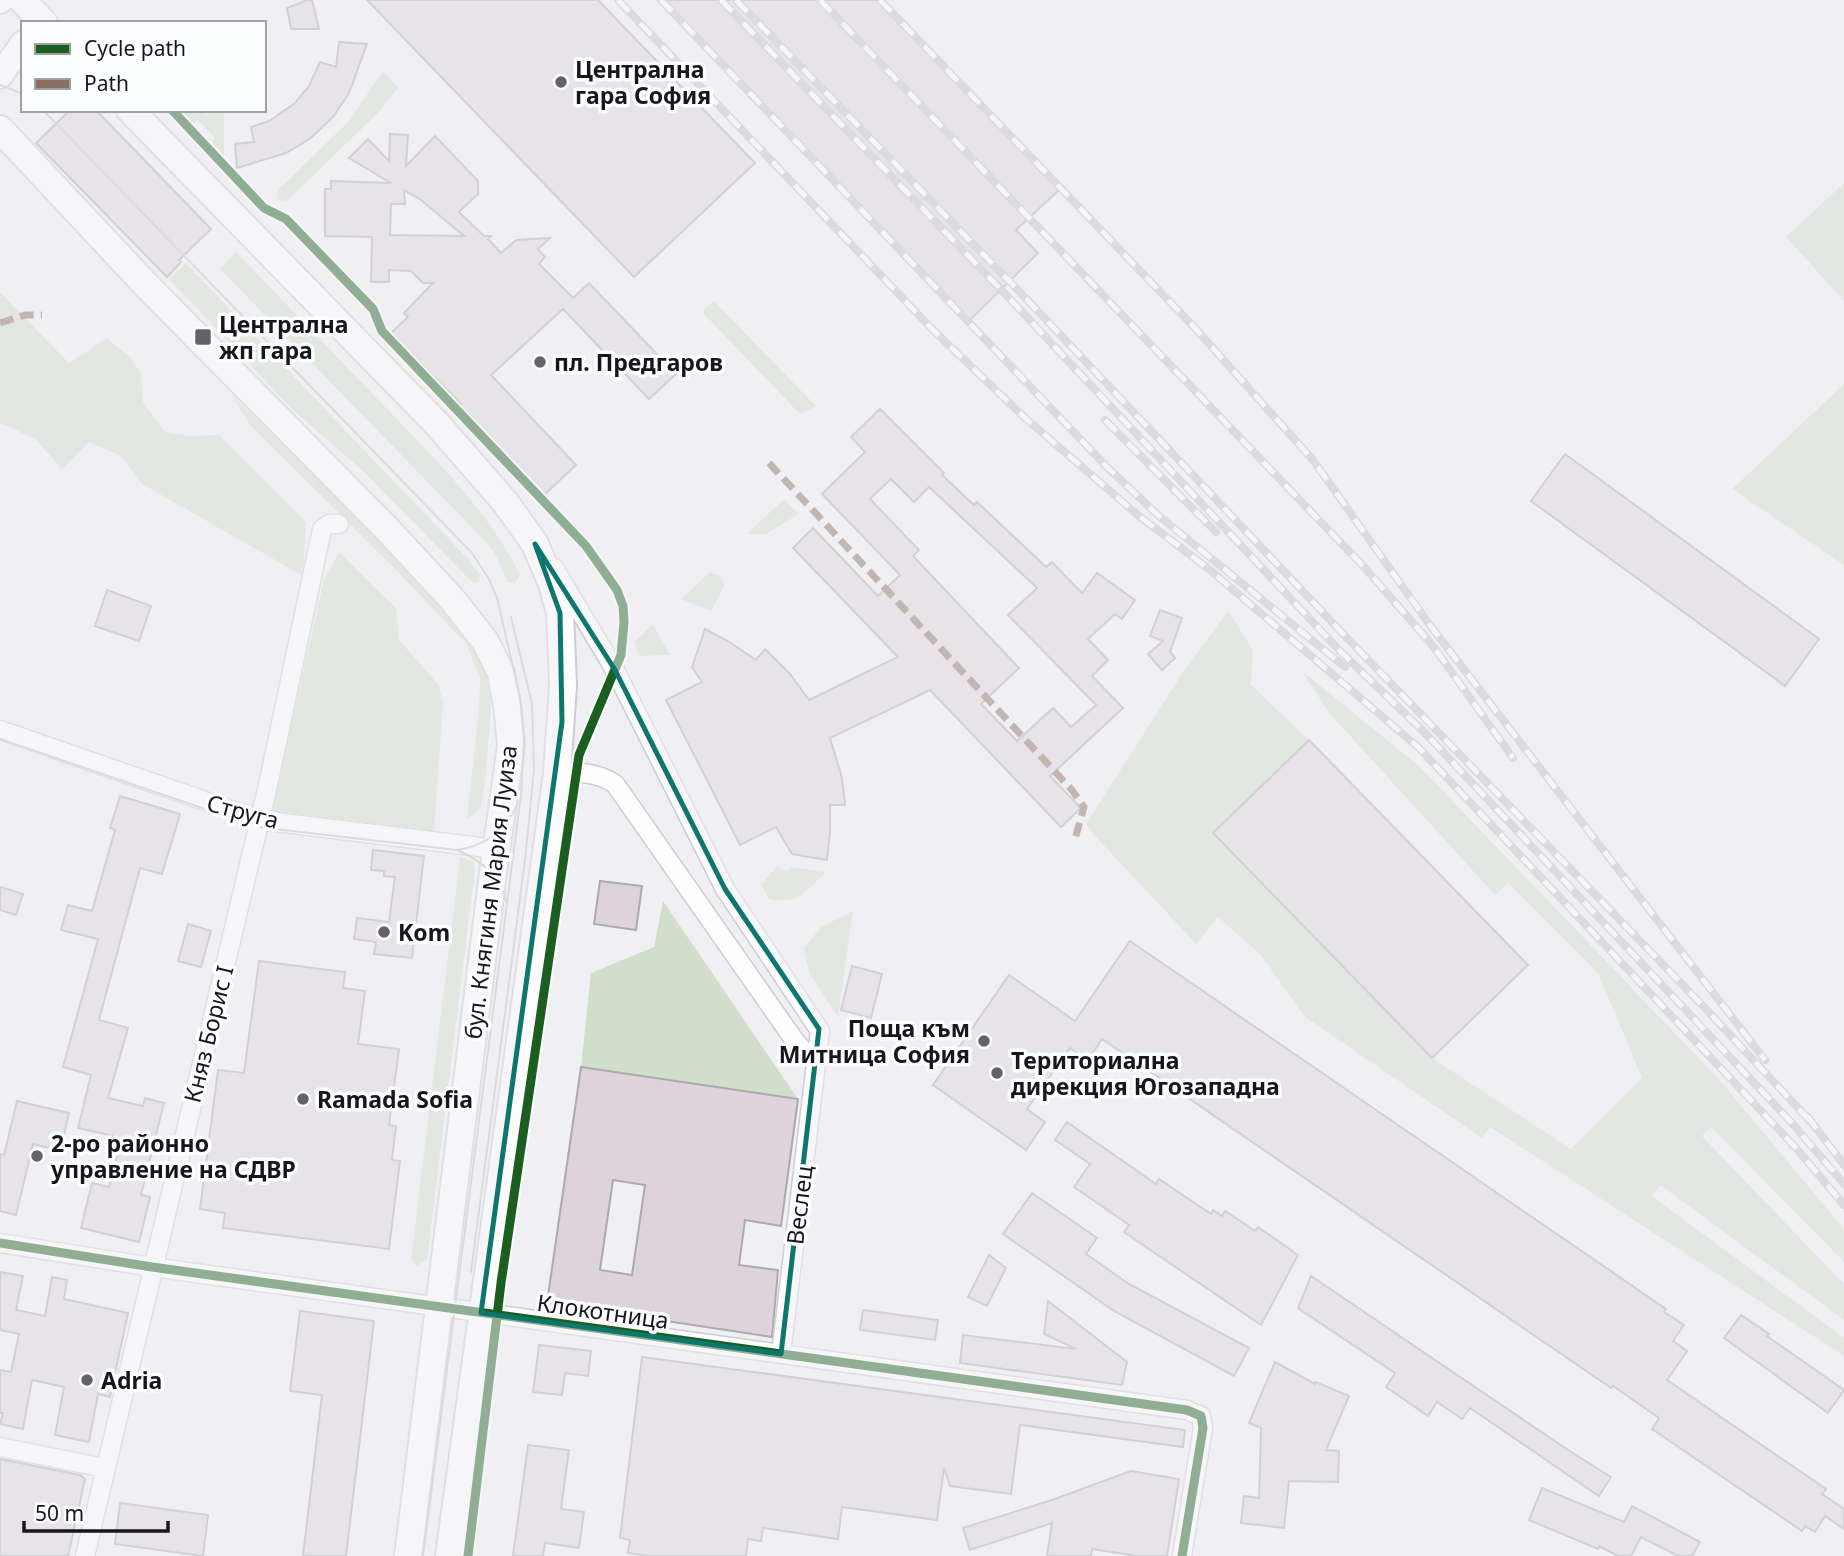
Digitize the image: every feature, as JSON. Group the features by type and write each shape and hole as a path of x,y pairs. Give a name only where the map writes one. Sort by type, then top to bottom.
{"main road":[{"path":"22,0 41,21"},
{"path":"0,76 21,47"},
{"name":"бул. Княгиня Мария Луиза","path":"132,112 437,424 505,502 535,544 552,584 560,614 563,686 557,773 449,1556"},
{"name":"бул. Княгиня Мария Луиза","path":"0,128 162,302 386,528 470,619 501,673 511,746 408,1556"}],"street":[{"name":"Княз Борис I","path":"85,1556 260,820 322,529 328,524 339,524"},
{"name":"Веслец","path":"535,544 562,579 615,670 725,889 819,1029 781,1354"},
{"name":"Струга","path":"0,730 260,820 496,849"},
{"path":"557,773 595,774 615,784 795,1041 806,1053 817,1056"},
{"name":"Клокотница","path":"0,1243 152,1267 1187,1410 1201,1416 1203,1427 1182,1556"},
{"path":"0,1447 105,1468"}],"highlighted area":[{"path":"535,544 615,670 725,889 819,1029 781,1354 481,1313 562,722 560,613"}],"green space":[{"path":"383,71 398,88 377,114 286,202 277,199 278,190 349,121"},
{"path":"183,112 204,112 207,115 210,112 224,112 224,155 212,143 215,138 198,120 193,123"},
{"path":"1844,183 1844,301 1786,237"},
{"path":"236,252 464,491 508,553 520,575 515,584 507,582 489,545 220,269"},
{"path":"186,263 467,558 480,575 479,581 471,581 364,472 293,410 169,279"},
{"path":"0,292 69,363 107,338 131,358 141,374 143,402 165,432 189,436 219,435 306,522 303,576 142,484 121,456 89,442 62,469 35,439 0,423"},
{"path":"714,300 816,406 802,414 796,410 702,312"},
{"path":"1844,384 1844,565 1732,489"},
{"path":"234,398 341,494 476,650 488,677 491,710 481,807 467,820 480,677 466,644 399,573 249,424"},
{"path":"784,499 799,514 766,534 747,534"},
{"path":"339,552 396,608 399,640 439,685 443,704 434,834 271,813 324,580"},
{"path":"710,572 722,577 724,586 711,611 681,599"},
{"path":"1228,611 1253,650 1251,685 1309,740 1213,833 1432,1058 1571,1149 1642,1078 1598,973 1508,883 1495,895 1330,714 1301,670 1419,766 1718,1078 1844,1229 1844,1262 1711,1127 1702,1136 1844,1284 1844,1320 1660,1185 1652,1196 1844,1338 1844,1356 1490,1127 1482,1138 1305,1017 1260,954 1218,917 1196,944 1095,836 1086,824 1185,669"},
{"path":"653,624 670,655 640,656 634,642"},
{"path":"460,857 473,861 475,869 427,1260 417,1266 411,1259"},
{"path":"777,866 787,872 791,867 826,872 795,898 769,899 761,885"},
{"path":"663,901 798,1099 581,1067 591,973 654,947"},
{"path":"853,911 838,1017 809,973 804,948 821,927"}],"building":[{"path":"312,0 319,29 291,29 287,8"},
{"name":"Централна гара София","path":"367,0 598,0 755,163 634,277"},
{"path":"663,0 877,0 1059,190 1016,230 1038,253 970,320"},
{"path":"339,42 367,44 349,93 333,117 311,138 286,153 237,168 235,144 254,142 251,127 269,121 295,103 309,86 320,62 336,67"},
{"path":"68,112 98,112 211,229 179,260 181,262 167,277 36,143"},
{"path":"390,134 408,135 406,166 435,136 478,181 478,194 459,212 484,236 491,236 488,239 501,253 516,240 550,238 538,249 545,257 539,264 573,298 589,283 676,374 649,399 563,309 491,375 576,465 543,496 458,407 461,404 391,333 408,317 404,313 433,283 423,283 411,271 389,270 389,282 371,282 372,237 325,236 325,189 331,189 331,181 391,183 349,158 368,139 389,161","holes":["404,190 421,200 464,236 390,235 391,204 405,204"]},
{"path":"880,409 944,473 942,475 974,505 977,502 1046,567 1052,562 1082,593 1097,573 1135,600 1122,619 1115,614 1088,639 1108,660 1092,676 1123,708 1050,776 1081,808 1061,827 930,690 830,738 842,778 845,805 830,805 827,860 792,854 776,827 740,845 666,700 702,682 692,667 705,629 756,660 765,649 790,674 809,700 898,657 793,548 813,528 878,596 900,575 822,494 865,452 851,437","holes":["891,479 914,502 929,487 1037,588 1008,615 1096,705 1071,727 1053,708 1017,741 981,704 1019,668 913,556 919,550 870,499"]},
{"path":"1565,454 1819,639 1785,686 1531,501"},
{"path":"107,590 151,606 139,641 95,626"},
{"path":"1160,610 1182,618 1170,652 1175,658 1162,670 1148,654 1163,641 1150,636"},
{"path":"1309,740 1528,965 1432,1058 1213,833"},
{"path":"120,796 180,814 162,874 140,868 99,1020 128,1028 108,1098 143,1106 145,1098 164,1103 141,1195 150,1197 139,1242 81,1228 92,1183 109,1187 122,1138 78,1128 91,1075 63,1067 98,939 61,930 68,905 92,911 115,830 110,828"},
{"path":"373,850 424,856 412,958 374,954 376,942 354,939 357,918 389,922 395,877 384,876 384,871 371,870"},
{"path":"600,881 642,886 636,930 594,924"},
{"path":"0,887 23,894 16,915 0,910"},
{"path":"188,924 211,931 201,967 178,961"},
{"path":"1130,941 1666,1309 1664,1312 1684,1325 1673,1341 1687,1351 1667,1380 1826,1489 1822,1494 1844,1509 1844,1529 1825,1516 1815,1532 1805,1526 1802,1531 1652,1429 1659,1418 1613,1386 1611,1388 1102,1039 1088,1060 1070,1048 1027,1109 1045,1122 1026,1150 933,1085 1009,975 1075,1021"},
{"name":"Ramada Sofia","path":"259,961 345,972 343,988 365,991 358,1044 399,1049 389,1125 396,1126 392,1160 400,1161 389,1249 223,1228 225,1213 200,1209 218,1070 244,1073"},
{"path":"852,966 882,974 871,1018 841,1010"},
{"path":"581,1067 798,1099 781,1226 745,1220 739,1265 778,1270 772,1337 547,1303","holes":["613,1180 645,1185 632,1275 600,1270"]},
{"path":"17,1101 69,1113 60,1151 33,1144 16,1215 0,1211 0,1154 4,1155"},
{"path":"1067,1122 1156,1184 1159,1179 1211,1214 1213,1210 1222,1216 1225,1211 1255,1231 1258,1227 1298,1255 1261,1325 1124,1232 1129,1225 1074,1187 1090,1164 1055,1140"},
{"path":"1032,1193 1097,1238 1086,1254 1129,1284 1249,1348 1234,1376 1114,1311 1003,1234"},
{"path":"989,1255 1006,1268 987,1306 968,1297"},
{"path":"0,1272 23,1276 16,1310 45,1316 52,1277 67,1280 64,1299 128,1313 110,1397 98,1394 89,1442 55,1435 64,1387 32,1380 23,1429 0,1424 3,1413 0,1413 0,1370 11,1372 19,1334 0,1330"},
{"path":"1311,1276 1611,1477 1599,1496 1470,1408 1462,1419 1437,1402 1428,1416 1386,1387 1395,1373 1298,1308"},
{"path":"1048,1301 1127,1362 1122,1385 960,1363 963,1335 1076,1349 1044,1334"},
{"path":"863,1310 938,1320 935,1340 860,1330"},
{"path":"300,1311 374,1321 346,1556 303,1556 322,1395 290,1391"},
{"path":"1741,1315 1844,1390 1828,1413 1724,1338"},
{"path":"539,1345 591,1351 588,1376 565,1373 562,1395 533,1392"},
{"path":"642,1357 1185,1430 1183,1447 1020,1425 1011,1494 950,1486 944,1468 937,1520 842,1507 838,1539 763,1528 761,1541 748,1539 746,1556 648,1556 628,1553 630,1540 620,1538"},
{"path":"1275,1362 1315,1384 1316,1382 1349,1396 1326,1450 1339,1451 1338,1482 1289,1481 1284,1528 1241,1523 1244,1496 1259,1498 1261,1428 1249,1423"},
{"path":"528,1445 569,1450 561,1509 584,1512 579,1548 545,1543 543,1556 513,1556"},
{"path":"0,1459 80,1475 85,1479 68,1556 0,1556"},
{"path":"1131,1471 1179,1479 1167,1556 1137,1556 1092,1549 1091,1556 1047,1556 1052,1523 970,1550 963,1528"},
{"path":"1542,1488 1624,1522 1632,1506 1700,1542 1692,1556 1678,1556 1641,1537 1631,1556 1618,1556 1599,1546 1598,1549 1529,1520"},
{"path":"120,1503 208,1515 203,1556 115,1544"}],"tram line":[{"path":"0,85 21,93"},
{"path":"45,112 472,553 489,579 497,598 520,697 524,739 521,795 423,1556"},
{"path":"471,1272 525,860 534,770 532,704 511,617"},
{"path":"0,739 258,827 457,850 489,870 500,885 507,903"},
{"path":"457,850 477,845 493,836 517,805"}],"railway":[{"path":"618,0 933,330 1024,417 1139,516 1210,570 1418,747 1796,1148 1844,1205"},
{"path":"661,0 1107,467 1159,516 1345,667"},
{"path":"721,0 1009,298 1338,649 1426,734 1791,1122 1844,1184"},
{"path":"736,0 1017,289 1812,1123"},
{"path":"820,0 1365,568 1433,646 1513,758"},
{"path":"880,0 1195,328 1313,460 1429,624 1765,1060"},
{"path":"1105,420 1216,532"},
{"path":"1807,1116 1844,1165"}],"marked path":[{"path":"0,323 25,315 42,315"},
{"path":"769,463 1072,790 1084,807 1075,839"}],"cycle path":[{"path":"174,112 264,208 286,219 373,309 382,331 586,546 617,590 623,606 621,655 579,755 501,1283 468,1556"},
{"path":"0,1243 152,1267 1187,1410 1201,1416 1203,1428 1182,1556"}],"place":[{"name":"Централна гара София","path":"561,82"},
{"name":"Централна жп гара","path":"203,337"},
{"name":"пл. Предгаров","path":"540,362"},
{"name":"Kom","path":"384,932"},
{"name":"Поща към Митница София","path":"984,1041"},
{"name":"Териториална дирекция Югозападна","path":"997,1073"},
{"name":"Ramada Sofia","path":"303,1099"},
{"name":"2-ро районно управление на СДВР","path":"37,1156"},
{"name":"Adria","path":"87,1380"}]}
